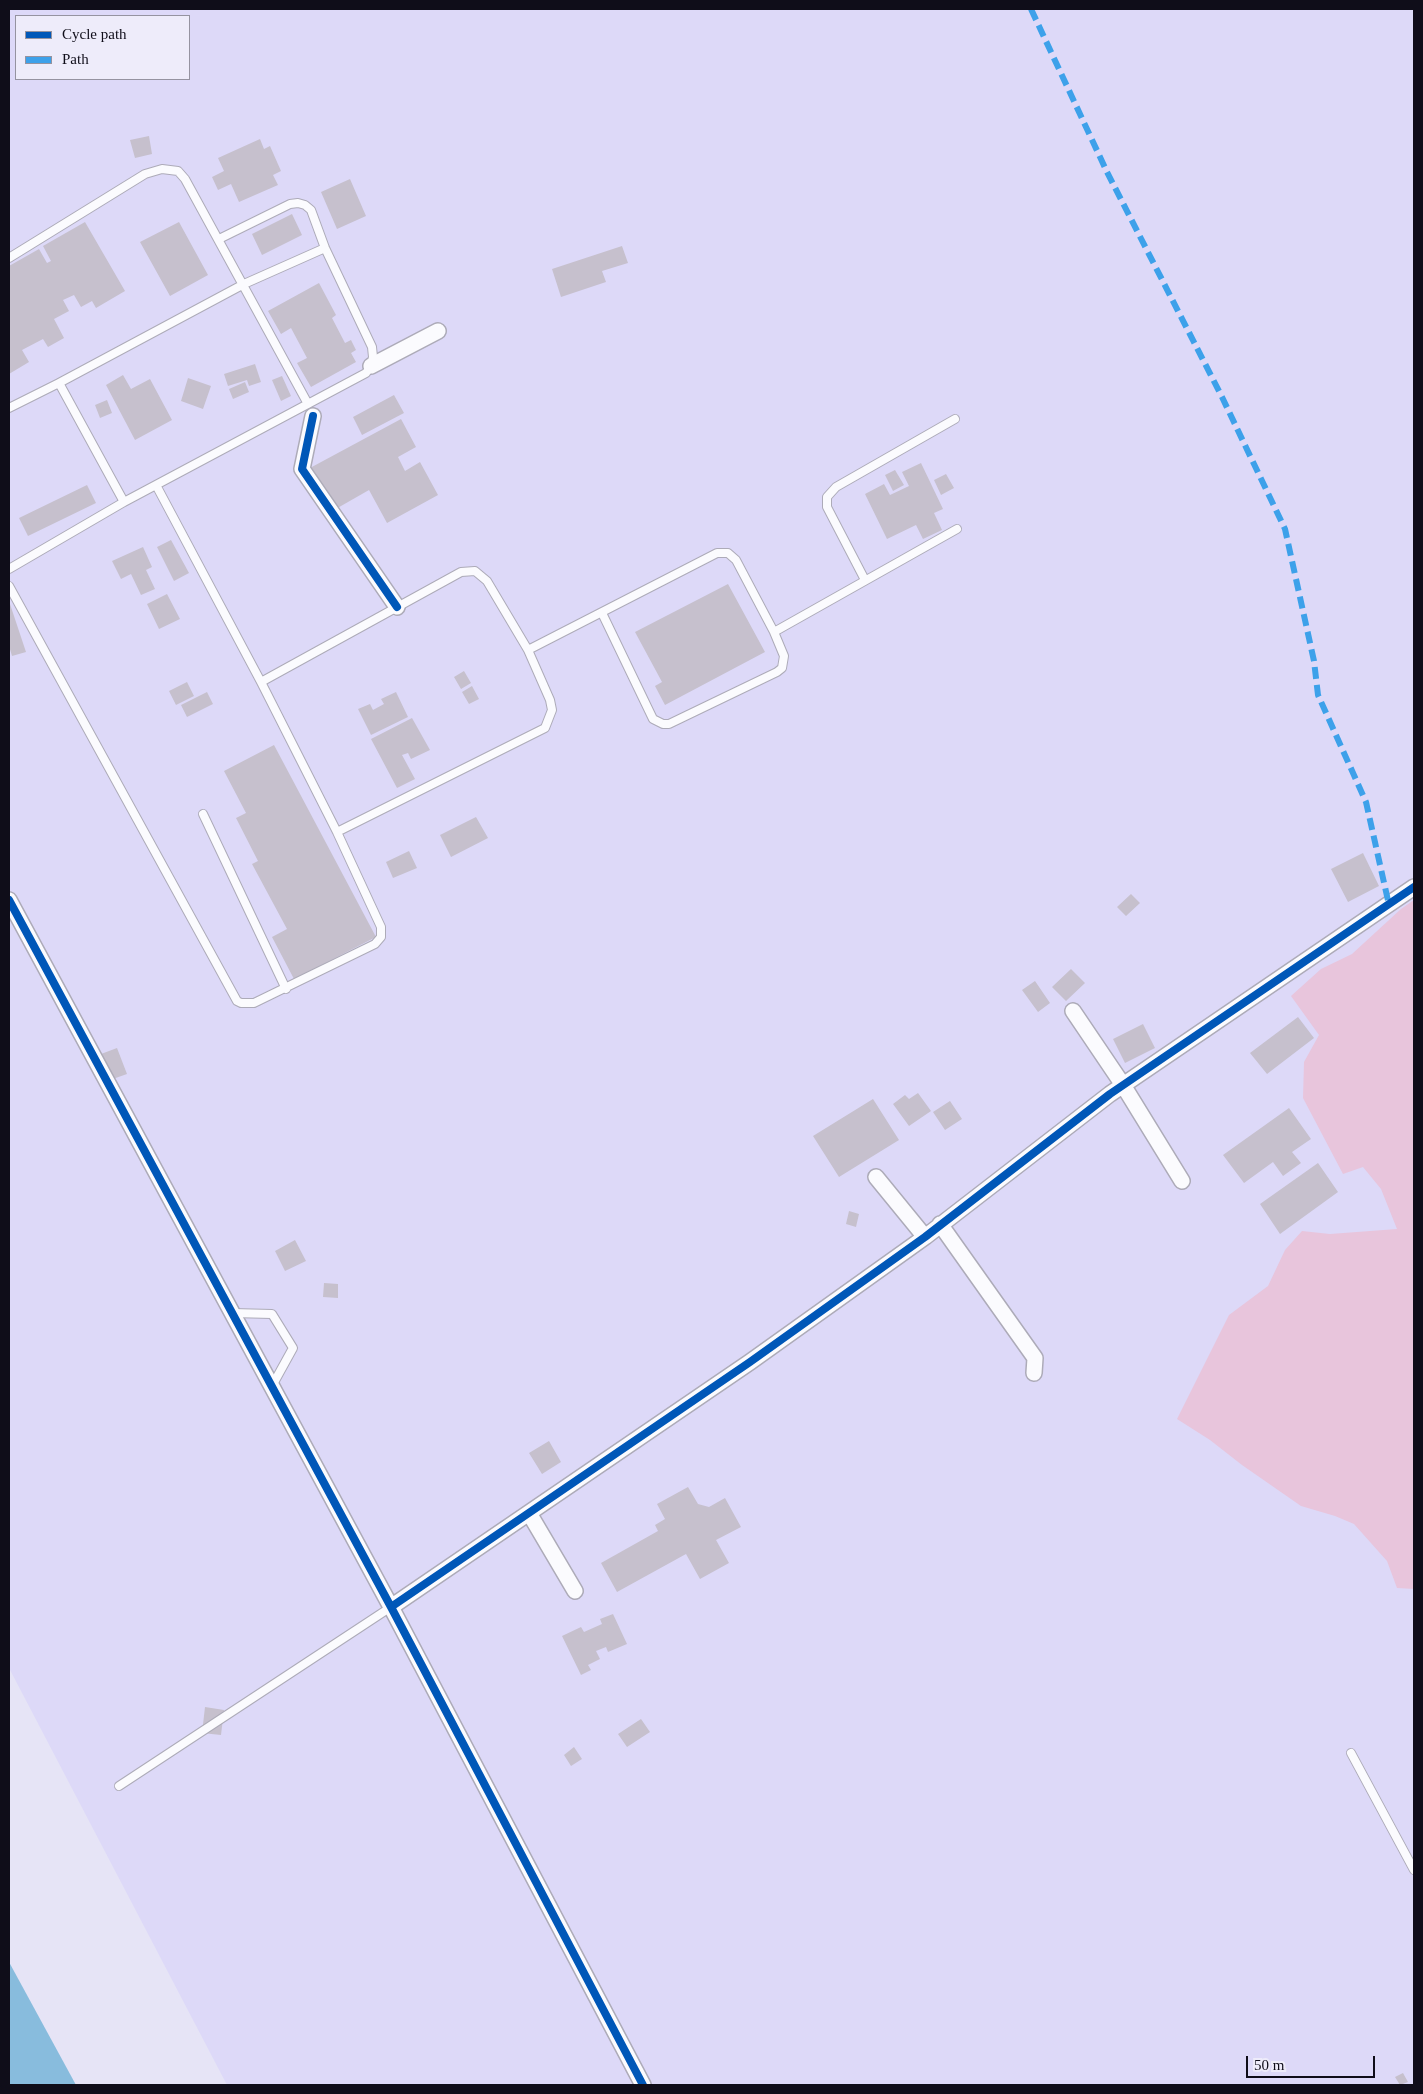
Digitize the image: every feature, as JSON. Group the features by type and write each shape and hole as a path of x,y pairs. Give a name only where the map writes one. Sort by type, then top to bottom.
{"street":[{"path":"371,366 438,331"},
{"path":"311,410 302,469 397,607"},
{"path":"391,1607 750,1362 925,1236 1123,1085 1414,887"},
{"path":"9,900 391,1607 642,2085"},
{"path":"1073,1011 1123,1085 1182,1181"},
{"path":"876,1178 925,1236"},
{"path":"940,1224 1035,1358 1034,1373"},
{"path":"529,1513 575,1591"}],"lane":[{"path":"9,258 145,174 162,169 178,172 185,179 244,284 311,410"},
{"path":"9,569 156,485 311,410 366,373 371,366 374,358 372,347 325,248 311,210 305,205 298,203 290,204 218,239"},
{"path":"9,408 244,284 325,248"},
{"path":"59,383 124,502"},
{"path":"864,580 827,507 828,497 836,487 955,419"},
{"path":"9,586 233,996 241,1003 254,1004 375,944 380,937 381,927 337,832 261,682 156,485"},
{"path":"774,632 957,529"},
{"path":"528,650 723,552 728,552 736,560 774,632 784,656 782,668 778,672 669,724 663,724 653,719 602,613"},
{"path":"261,682 461,572 475,571 487,581 528,650 550,700 552,710 546,728 337,832"},
{"path":"203,814 286,989"},
{"path":"232,1313 272,1314 293,1348 272,1387"},
{"path":"119,1786 391,1607"},
{"path":"1351,1753 1414,1870"}],"shaded area":[{"path":"9,9 1414,9 1414,2085 227,2085 9,1668"},
{"path":"1414,900 1414,1589 1397,1588 1387,1561 1354,1524 1301,1506 1210,1440 1177,1419 1229,1315 1268,1286 1285,1250 1302,1231 1330,1234 1397,1229 1381,1189 1363,1167 1343,1174 1303,1098 1304,1062 1319,1035 1291,996 1321,969 1352,954 1401,909"}],"water":[{"path":"9,1962 76,2085 9,2085"}],"building":[{"path":"149,136 152,154 135,158 130,140"},
{"path":"260,139 264,149 270,146 281,171 273,175 278,185 239,202 231,184 218,190 212,177 224,171 218,158"},
{"path":"350,179 366,216 337,229 321,192"},
{"path":"292,214 302,235 262,255 252,234"},
{"path":"85,222 125,291 96,308 92,301 81,307 74,295 63,300 69,311 54,319 64,338 48,347 43,339 22,350 29,362 9,374 9,266 39,249 47,263 51,261 43,246"},
{"path":"179,222 208,275 170,296 140,242"},
{"path":"622,246 628,263 602,271 606,282 561,297 552,269"},
{"path":"319,283 336,315 332,318 345,343 351,340 356,350 351,353 356,362 311,387 297,363 307,358 291,328 281,334 268,311"},
{"path":"255,364 261,382 249,386 247,380 228,386 224,374"},
{"path":"123,375 131,389 150,379 172,420 135,440 106,385"},
{"path":"282,376 291,396 281,401 272,380"},
{"path":"188,378 211,386 203,409 181,401"},
{"path":"245,382 249,392 233,399 229,389"},
{"path":"394,395 404,413 362,435 353,417"},
{"path":"107,400 112,413 100,418 95,405"},
{"path":"401,419 416,447 398,457 405,471 420,462 438,495 387,523 369,490 334,510 310,468"},
{"path":"921,463 943,509 934,513 942,530 923,539 916,525 887,539 865,494 884,484 890,495 909,486 902,472"},
{"path":"895,470 904,485 893,491 885,475"},
{"path":"946,474 954,488 941,495 934,480"},
{"path":"87,485 96,503 28,536 19,518"},
{"path":"171,540 189,573 174,581 157,547"},
{"path":"143,547 152,567 146,570 155,589 141,595 131,574 121,579 112,561"},
{"path":"728,584 765,652 665,705 655,686 662,682 635,632"},
{"path":"167,594 180,619 159,629 147,604"},
{"path":"9,601 26,652 12,656 9,646"},
{"path":"464,671 471,683 461,689 454,677"},
{"path":"187,682 194,696 176,705 169,691"},
{"path":"472,686 479,699 469,704 462,692"},
{"path":"207,692 213,704 187,717 181,705"},
{"path":"396,692 408,717 371,735 358,709 370,704 373,710 384,704 381,699"},
{"path":"412,718 430,750 411,759 408,753 402,755 415,779 397,788 371,739"},
{"path":"274,745 376,937 294,979 272,937 287,929 252,864 258,861 236,818 246,813 224,771"},
{"path":"476,817 488,838 451,857 440,835"},
{"path":"409,851 417,868 393,878 386,862"},
{"path":"1363,853 1379,886 1348,902 1331,869"},
{"path":"1131,894 1140,903 1126,916 1117,907"},
{"path":"1071,969 1085,983 1066,1001 1052,987"},
{"path":"1035,981 1050,1003 1038,1012 1022,990"},
{"path":"1298,1017 1314,1038 1267,1074 1250,1053"},
{"path":"1143,1024 1155,1048 1125,1063 1113,1039"},
{"path":"117,1048 127,1074 110,1080 101,1054"},
{"path":"918,1093 931,1111 909,1126 893,1104 905,1095 909,1099"},
{"path":"873,1099 899,1140 839,1177 813,1136"},
{"path":"950,1101 962,1119 945,1130 933,1112"},
{"path":"1289,1108 1311,1139 1292,1152 1301,1163 1283,1176 1273,1162 1244,1183 1223,1155"},
{"path":"1318,1163 1338,1192 1280,1234 1260,1204"},
{"path":"849,1211 859,1214 856,1227 846,1224"},
{"path":"295,1240 306,1261 285,1271 275,1251"},
{"path":"324,1283 338,1284 338,1298 323,1297"},
{"path":"549,1441 561,1462 542,1474 529,1453"},
{"path":"688,1487 698,1504 709,1507 725,1498 741,1527 716,1540 729,1563 700,1579 686,1554 617,1592 601,1563 658,1531 655,1525 665,1519 657,1504"},
{"path":"613,1614 627,1644 608,1652 606,1647 596,1651 600,1659 588,1665 591,1670 581,1675 562,1636 581,1627 584,1632 602,1624 600,1619"},
{"path":"205,1707 224,1710 221,1735 202,1733"},
{"path":"641,1719 650,1732 627,1747 618,1734"},
{"path":"574,1747 582,1759 571,1766 564,1755"},
{"path":"1403,2073 1408,2082 1400,2085 1395,2077"}],"marked path":[{"path":"1031,9 1107,172 1222,397 1285,529 1314,661 1318,695 1366,802 1389,905"}],"cycle path":[{"path":"313,416 302,469 397,607"},
{"path":"391,1607 750,1362 925,1237 1110,1094 1414,887"},
{"path":"9,900 391,1607 643,2085"}]}
